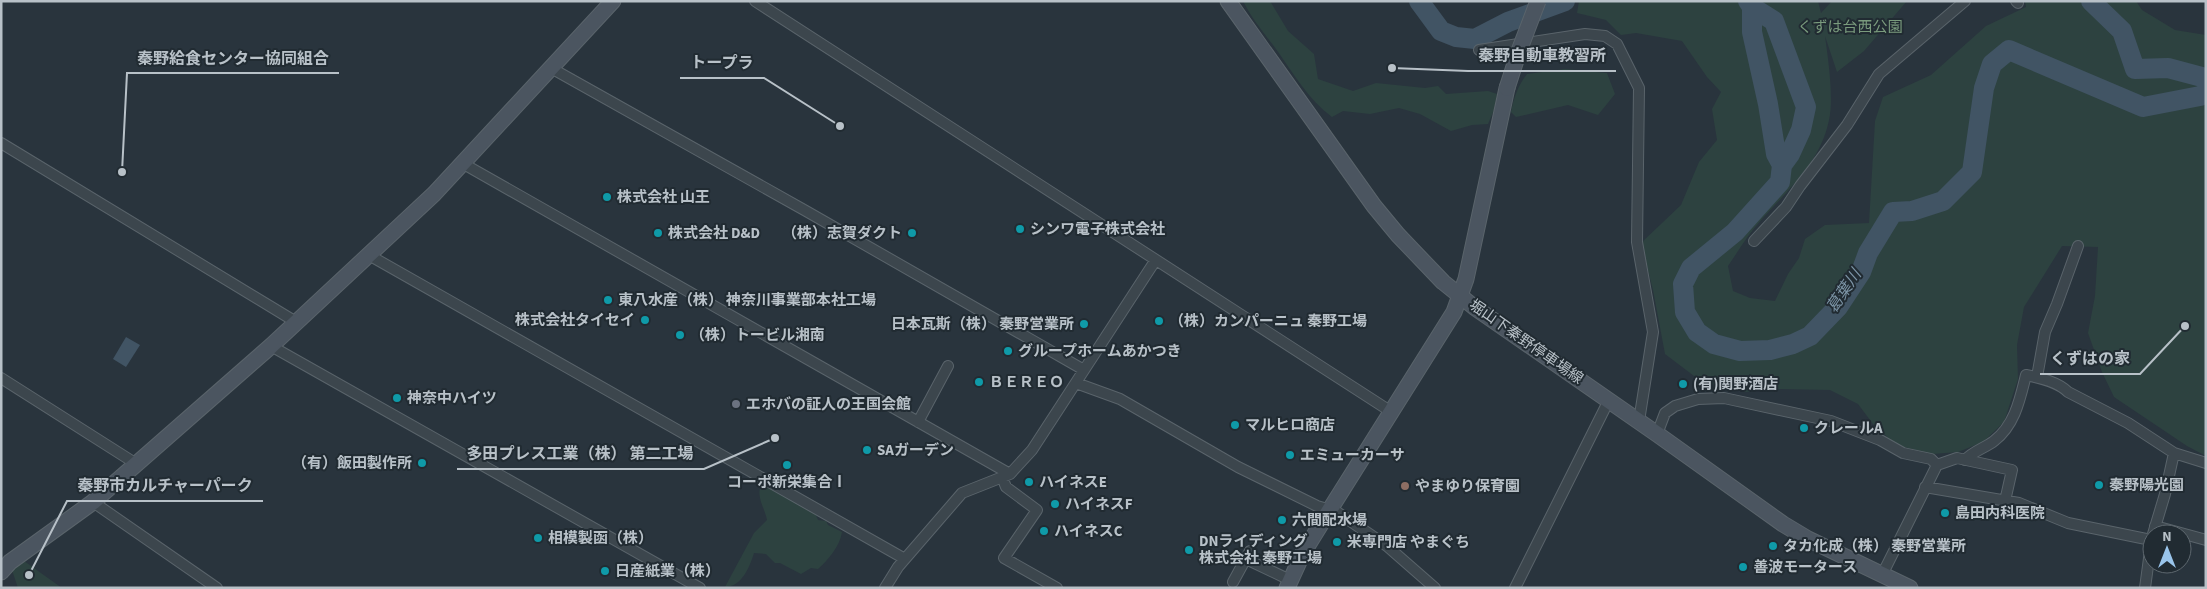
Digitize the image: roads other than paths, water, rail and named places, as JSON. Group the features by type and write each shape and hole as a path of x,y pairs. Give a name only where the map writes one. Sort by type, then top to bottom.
{"street":[{"path":"1,572 10,562 93,502 138,464 271,346 367,254 434,194 613,1"},
{"path":"755,1 1390,412"},
{"name":"堀山下秦野停車場線","path":"1228,1 1374,206 1398,235 1443,282 1474,307 1639,421 1783,524 1808,539 1910,588"},
{"path":"1233,582 1248,555 1289,584 1303,553 1329,510 1454,312 1461,295 1507,88 1521,43 1538,1"},
{"path":"1754,241 1786,207 1847,125 1879,74 1965,1"},
{"path":"1479,50 1585,34 1605,36 1617,44 1639,88 1636,242 1653,332 1639,421"},
{"path":"551,68 1084,370"},
{"path":"1,143 296,322"},
{"path":"462,164 918,422 1006,475"},
{"path":"2037,377 2045,332 2078,246"},
{"path":"367,254 905,559"},
{"path":"886,588 905,559 962,493 1006,475 1032,450 1155,261"},
{"path":"271,346 700,588"},
{"path":"918,422 948,366"},
{"path":"1965,460 1970,454 1985,448 1999,437 2010,423 2018,408 2026,376 2037,377 2062,386 2068,392 2128,423 2174,453 2206,463"},
{"path":"1,378 138,464"},
{"path":"1076,383 1120,400 1238,467 1339,513 1387,546 1435,588"},
{"path":"1657,434 1665,413 1675,406 1698,399 1724,398 1831,421 1864,433 1903,453 1931,459 1936,465"},
{"path":"1515,588 1609,400"},
{"path":"2156,524 2174,453"},
{"path":"1882,575 1936,465 1958,458 2012,470 2005,501"},
{"path":"1006,475 1006,486 1037,510 1004,558 1057,588"},
{"path":"1925,486 2019,503 2068,523 2142,533"},
{"path":"93,502 216,588"},
{"path":"2192,538 2206,540"},
{"path":"2145,588 2147,574"}],"water":[{"path":"126,337 140,345 126,367 113,359"}],"waterway":[{"name":"葛葉川","path":"1419,1 1441,31 1456,37 1475,39 1508,22 1565,1"},
{"name":"葛葉川","path":"1748,1 1752,7 1752,32 1768,104 1776,154 1782,165 1780,182 1735,232 1691,268 1683,284 1685,312 1697,332 1714,344 1740,351 1770,350 1793,344 1810,336 1838,307 1861,272 1868,253 1893,212 1912,211 1943,201 1972,172 1984,88 1992,64 2009,50 2143,107 2200,96 2206,93"},
{"path":"2091,1 2122,31 2135,69 2168,68 2206,78"},
{"path":"1752,7 1774,21 1806,107 1801,130 1790,154 1782,165"}],"place":[{"name":"秦野自動車教習所","path":"1392,68"},
{"name":"トープラ","path":"840,126"},
{"name":"秦野給食センター協同組合","path":"122,172"},
{"name":"株式会社 山王","path":"607,197"},
{"name":"シンワ電子株式会社","path":"1020,229"},
{"name":"株式会社 D&D","path":"658,233"},
{"name":"（株）志賀ダクト","path":"912,233"},
{"name":"東八水産（株） 神奈川事業部本社工場","path":"608,300"},
{"name":"株式会社タイセイ","path":"645,320"},
{"name":"（株）カンパーニュ 秦野工場","path":"1159,321"},
{"name":"日本瓦斯（株） 秦野営業所","path":"1084,324"},
{"name":"くずはの家","path":"2185,326"},
{"name":"（株）トービル湘南","path":"680,335"},
{"name":"グループホームあかつき","path":"1008,351"},
{"name":"ＢＥＲＥＯ","path":"979,382"},
{"name":"(有)関野酒店","path":"1683,384"},
{"name":"神奈中ハイツ","path":"397,398"},
{"name":"エホバの証人の王国会館","path":"736,404"},
{"name":"マルヒロ商店","path":"1235,425"},
{"name":"クレールA","path":"1804,428"},
{"name":"多田プレス工業（株） 第二工場","path":"775,438"},
{"name":"SAガーデン","path":"867,450"},
{"name":"エミューカーサ","path":"1290,455"},
{"name":"（有）飯田製作所","path":"422,463"},
{"name":"コーポ新栄集合Ⅰ","path":"787,465"},
{"name":"ハイネスE","path":"1029,482"},
{"name":"秦野陽光園","path":"2099,485"},
{"name":"やまゆり保育園","path":"1405,486"},
{"name":"ハイネスF","path":"1055,504"},
{"name":"島田内科医院","path":"1945,513"},
{"name":"六間配水場","path":"1282,520"},
{"name":"ハイネスC","path":"1044,531"},
{"name":"相模製函（株）","path":"538,538"},
{"name":"米専門店 やまぐち","path":"1337,542"},
{"name":"タカ化成（株） 秦野営業所","path":"1773,546"},
{"name":"DNライディング 株式会社 秦野工場","path":"1189,550"},
{"name":"善波モータース","path":"1743,567"},
{"name":"日産紙業（株）","path":"605,571"},
{"name":"秦野市カルチャーパーク","path":"29,575"}],"park label":[{"name":"くずは台西公園","path":"1850,27"}]}
